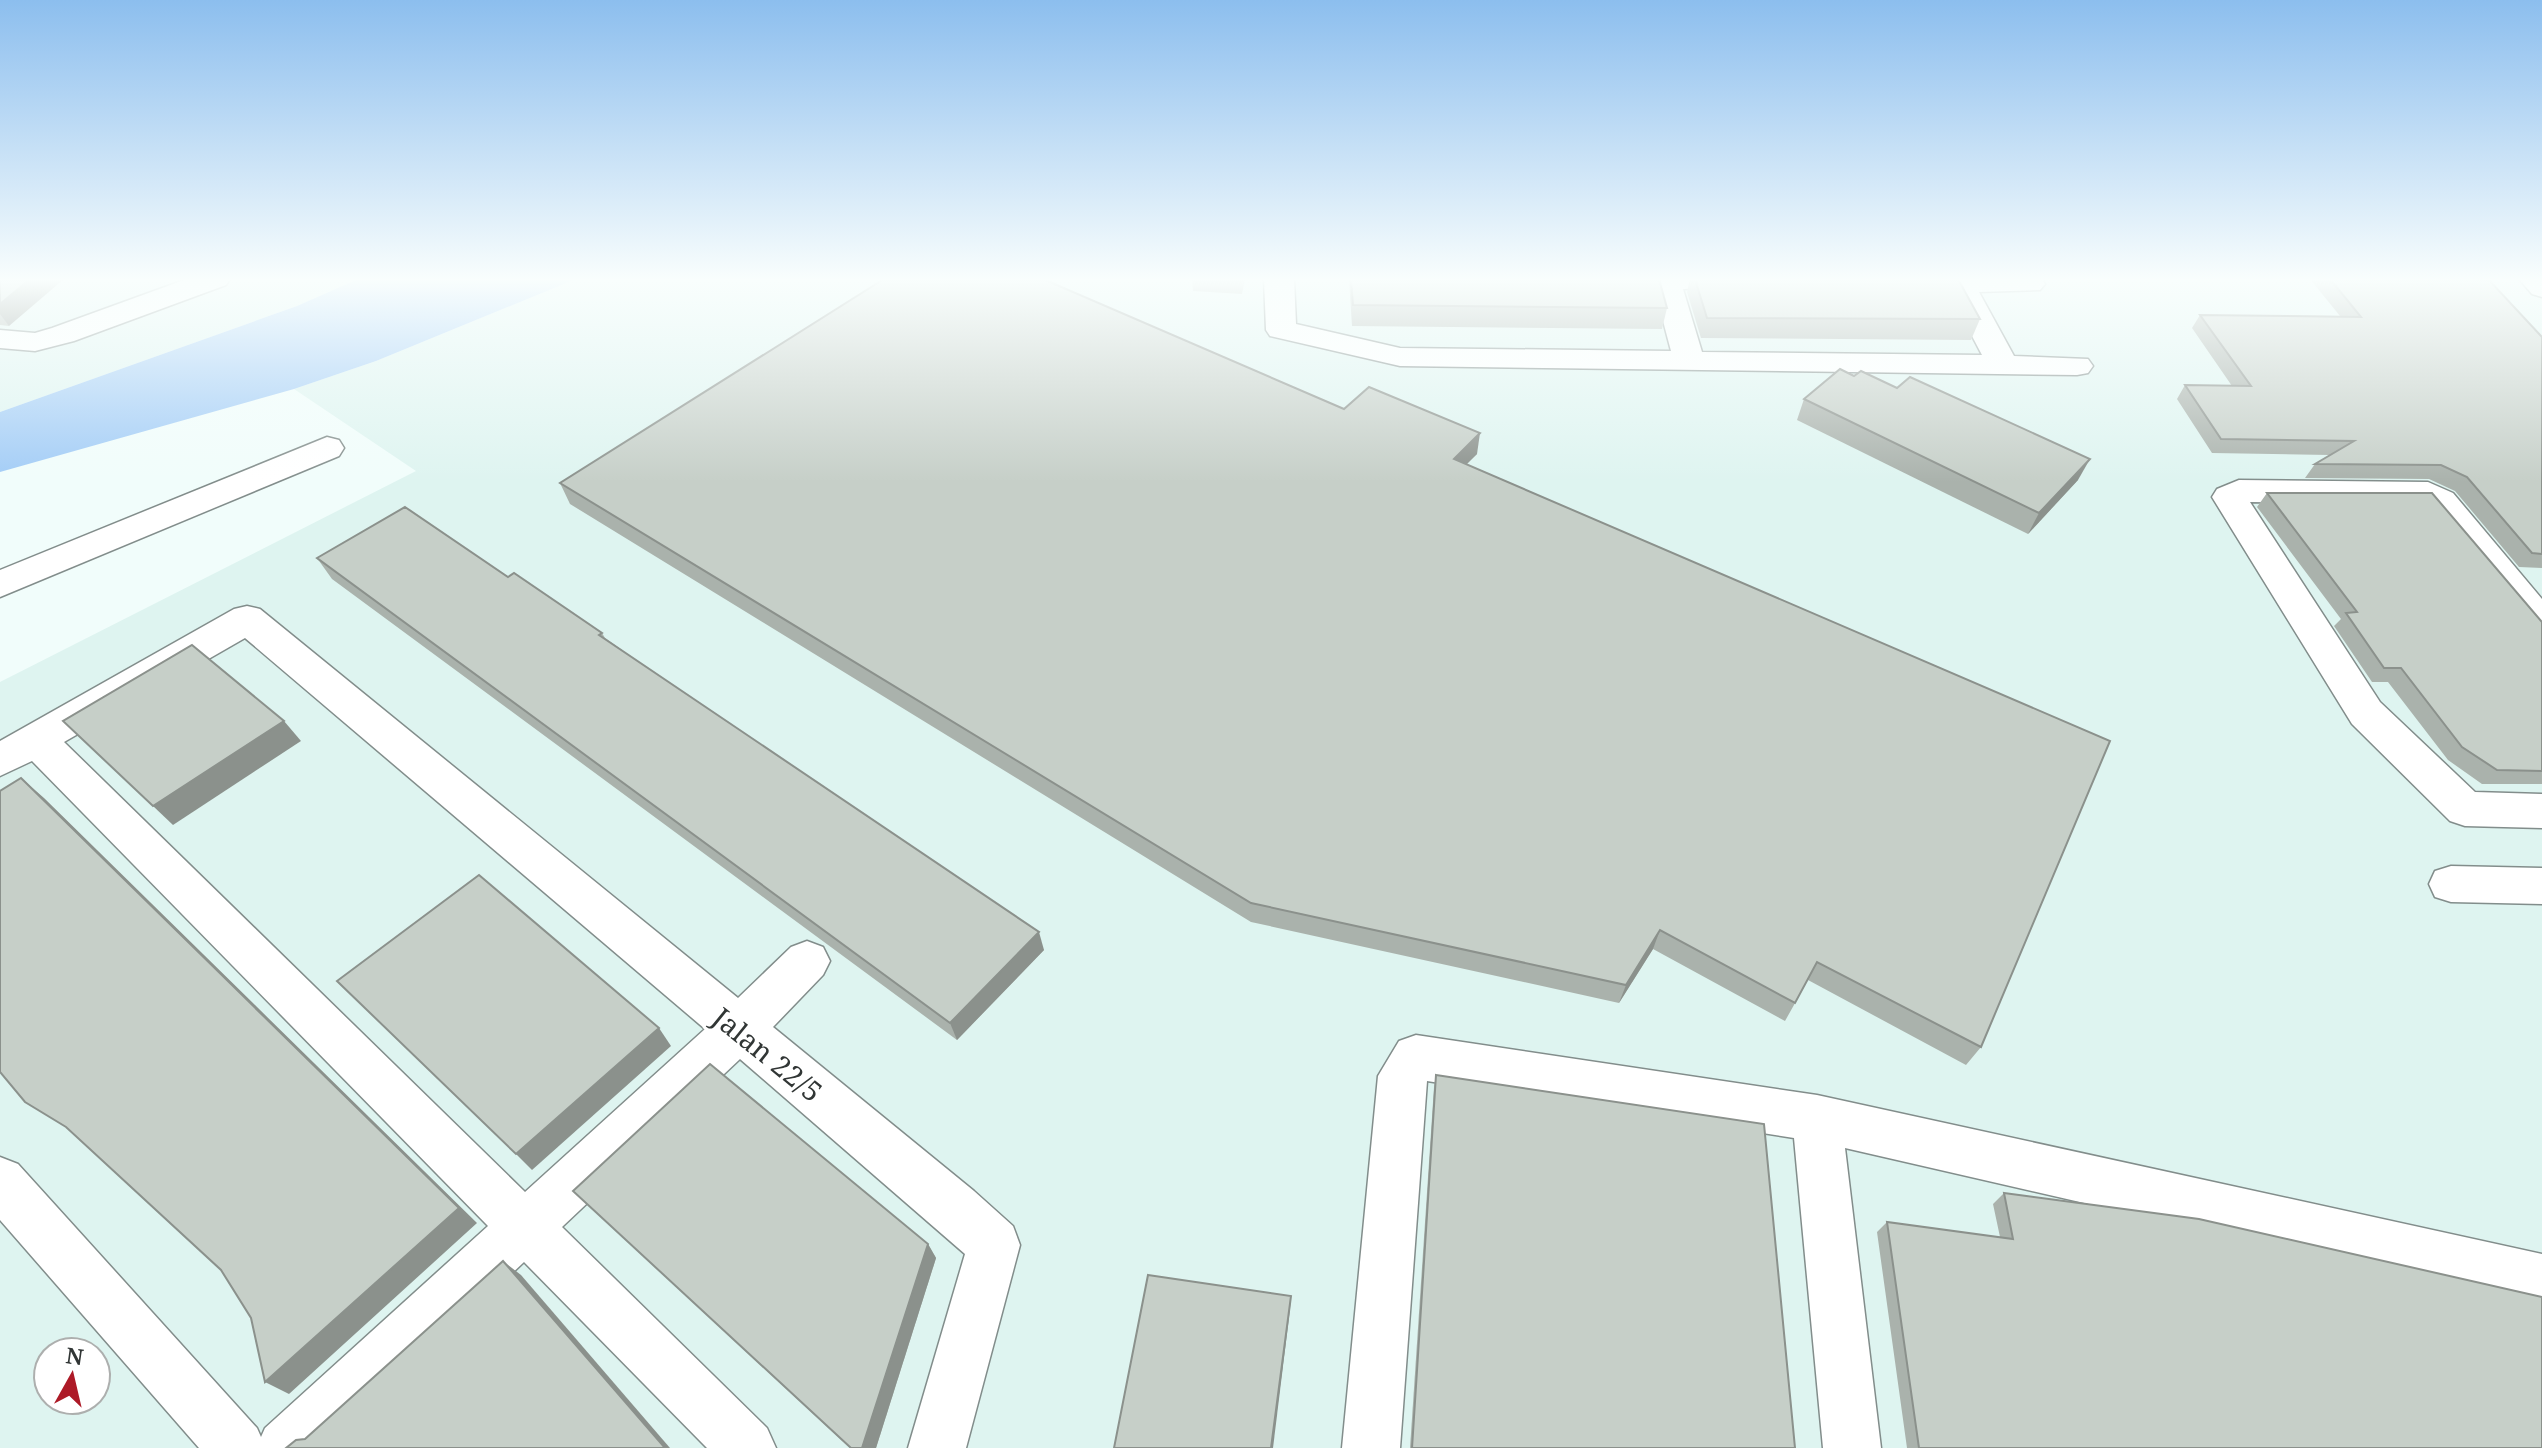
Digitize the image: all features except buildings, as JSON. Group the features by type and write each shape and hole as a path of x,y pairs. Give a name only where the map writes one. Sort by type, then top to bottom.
{"street":[{"path":"1354,347 1400,357 2077,366"},
{"path":"1685,347 1690,362"},
{"path":"1993,347 2003,365"},
{"path":"0,584 327,448"},
{"path":"2542,624 2441,501 2428,493 2239,491 2229,497 2366,713 2465,809 2542,811"},
{"name":"Jalan 22/5","path":"17,749 247,619 956,1209 994,1245 937,1448"},
{"path":"17,749 525,1227 747,1448"},
{"path":"2451,884 2542,886"},
{"path":"285,1448 738,1030 807,961"},
{"path":"1371,1448 1402,1076 1416,1057 1817,1118 2542,1281"},
{"path":"1817,1118 1852,1448"},
{"path":"0,1182 237,1448"}],"shaded area":[{"path":"0,347 183,347 0,412"},
{"path":"411,347 2542,347 2542,1448 0,1448 0,682 416,471 294,389"}],"water":[{"path":"183,347 411,347 294,389 0,472 0,412"}]}
